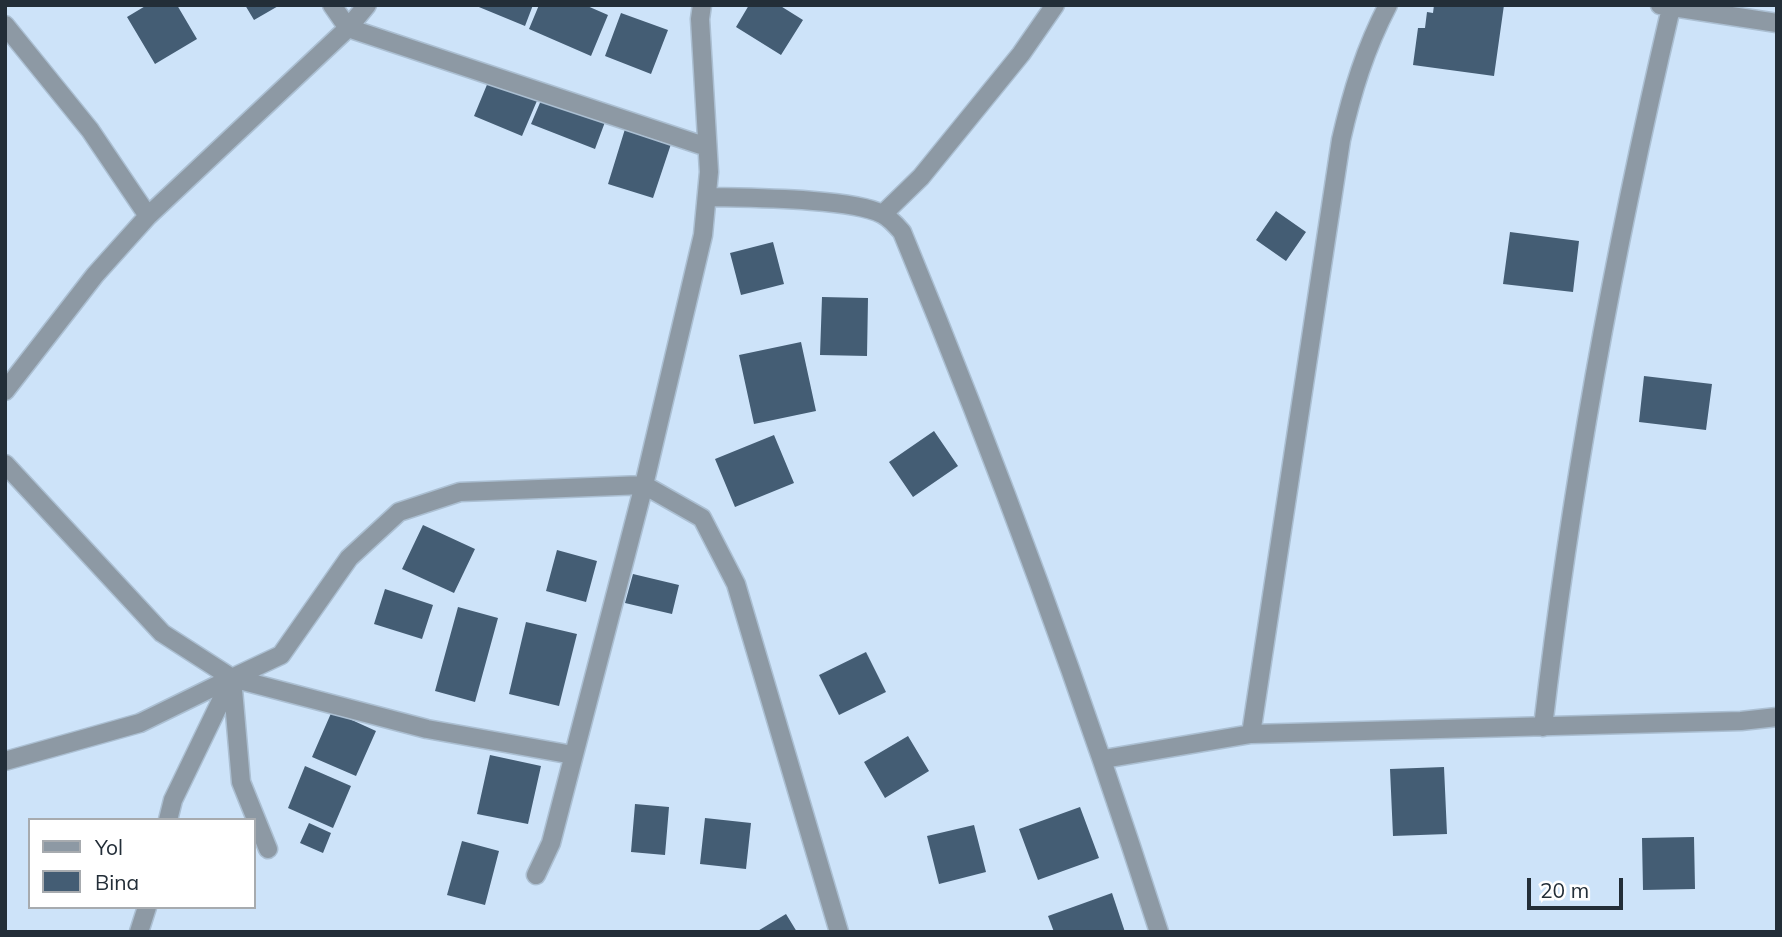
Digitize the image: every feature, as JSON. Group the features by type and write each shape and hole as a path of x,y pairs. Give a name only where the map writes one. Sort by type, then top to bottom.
{"street":[{"path":"332,5 348,29 707,146"},
{"path":"5,391 95,275 148,216 348,29 367,5"},
{"path":"536,875 551,843 644,485 704,235 709,197 700,19 702,5"},
{"path":"883,214 921,177 1021,54 1055,5"},
{"path":"1251,734 1341,140 1368,43 1388,5"},
{"path":"1543,727 1572,503 1598,348 1666,6 1777,23"},
{"path":"5,26 90,130 148,216"},
{"path":"709,197 844,205 883,214 902,232 984,429 1104,759 1159,932"},
{"path":"5,464 162,633 232,678 427,729 573,755"},
{"path":"5,761 140,723 281,655 349,558 399,512 460,492 644,485 702,518 736,584 839,932"},
{"path":"168,818 173,800 232,678"},
{"path":"232,678 241,782 256,818"},
{"path":"1104,759 1251,734 1543,727 1777,717"},
{"path":"256,819 268,849"},
{"path":"139,932 146,909"}],"building":[{"path":"147,5 177,5 197,39 155,64 127,17"},
{"path":"245,5 280,5 254,20"},
{"path":"474,5 533,5 525,26"},
{"path":"539,5 585,5 608,15 591,56 529,29"},
{"path":"749,5 779,5 803,20 781,55 736,27"},
{"path":"1434,5 1504,5 1494,76 1413,65 1418,28 1425,28 1427,12 1433,13"},
{"path":"621,13 668,30 651,74 605,56"},
{"path":"491,75 539,96 522,136 474,116"},
{"path":"542,98 605,122 595,149 531,124"},
{"path":"625,129 671,144 653,198 608,184"},
{"path":"1276,211 1306,232 1286,261 1256,240"},
{"path":"1510,232 1579,241 1573,292 1503,284"},
{"path":"773,242 784,284 741,295 730,253"},
{"path":"822,297 868,298 867,356 820,355"},
{"path":"801,342 816,411 754,424 739,355"},
{"path":"1644,376 1712,384 1706,430 1639,422"},
{"path":"934,431 958,466 913,497 889,462"},
{"path":"774,435 794,483 735,507 715,459"},
{"path":"423,525 475,549 454,593 402,569"},
{"path":"557,550 597,561 586,602 546,591"},
{"path":"633,574 679,585 672,614 625,603"},
{"path":"385,589 433,605 422,639 374,624"},
{"path":"458,607 498,618 475,702 435,691"},
{"path":"526,622 577,634 559,706 509,694"},
{"path":"866,652 886,692 839,715 819,675"},
{"path":"332,711 376,731 356,776 312,757"},
{"path":"908,736 929,771 885,798 864,762"},
{"path":"490,755 541,766 528,824 477,814"},
{"path":"305,766 351,786 333,828 288,808"},
{"path":"1444,767 1447,834 1393,836 1390,769"},
{"path":"635,804 669,807 665,855 631,852"},
{"path":"1080,807 1099,858 1038,880 1019,829"},
{"path":"705,818 751,823 746,869 700,864"},
{"path":"309,823 331,833 323,853 300,843"},
{"path":"974,825 986,872 939,884 927,836"},
{"path":"1694,837 1695,889 1643,890 1642,838"},
{"path":"462,841 499,851 485,905 447,895"},
{"path":"1112,893 1125,932 1054,932 1048,916"},
{"path":"786,914 797,932 756,932"}]}
